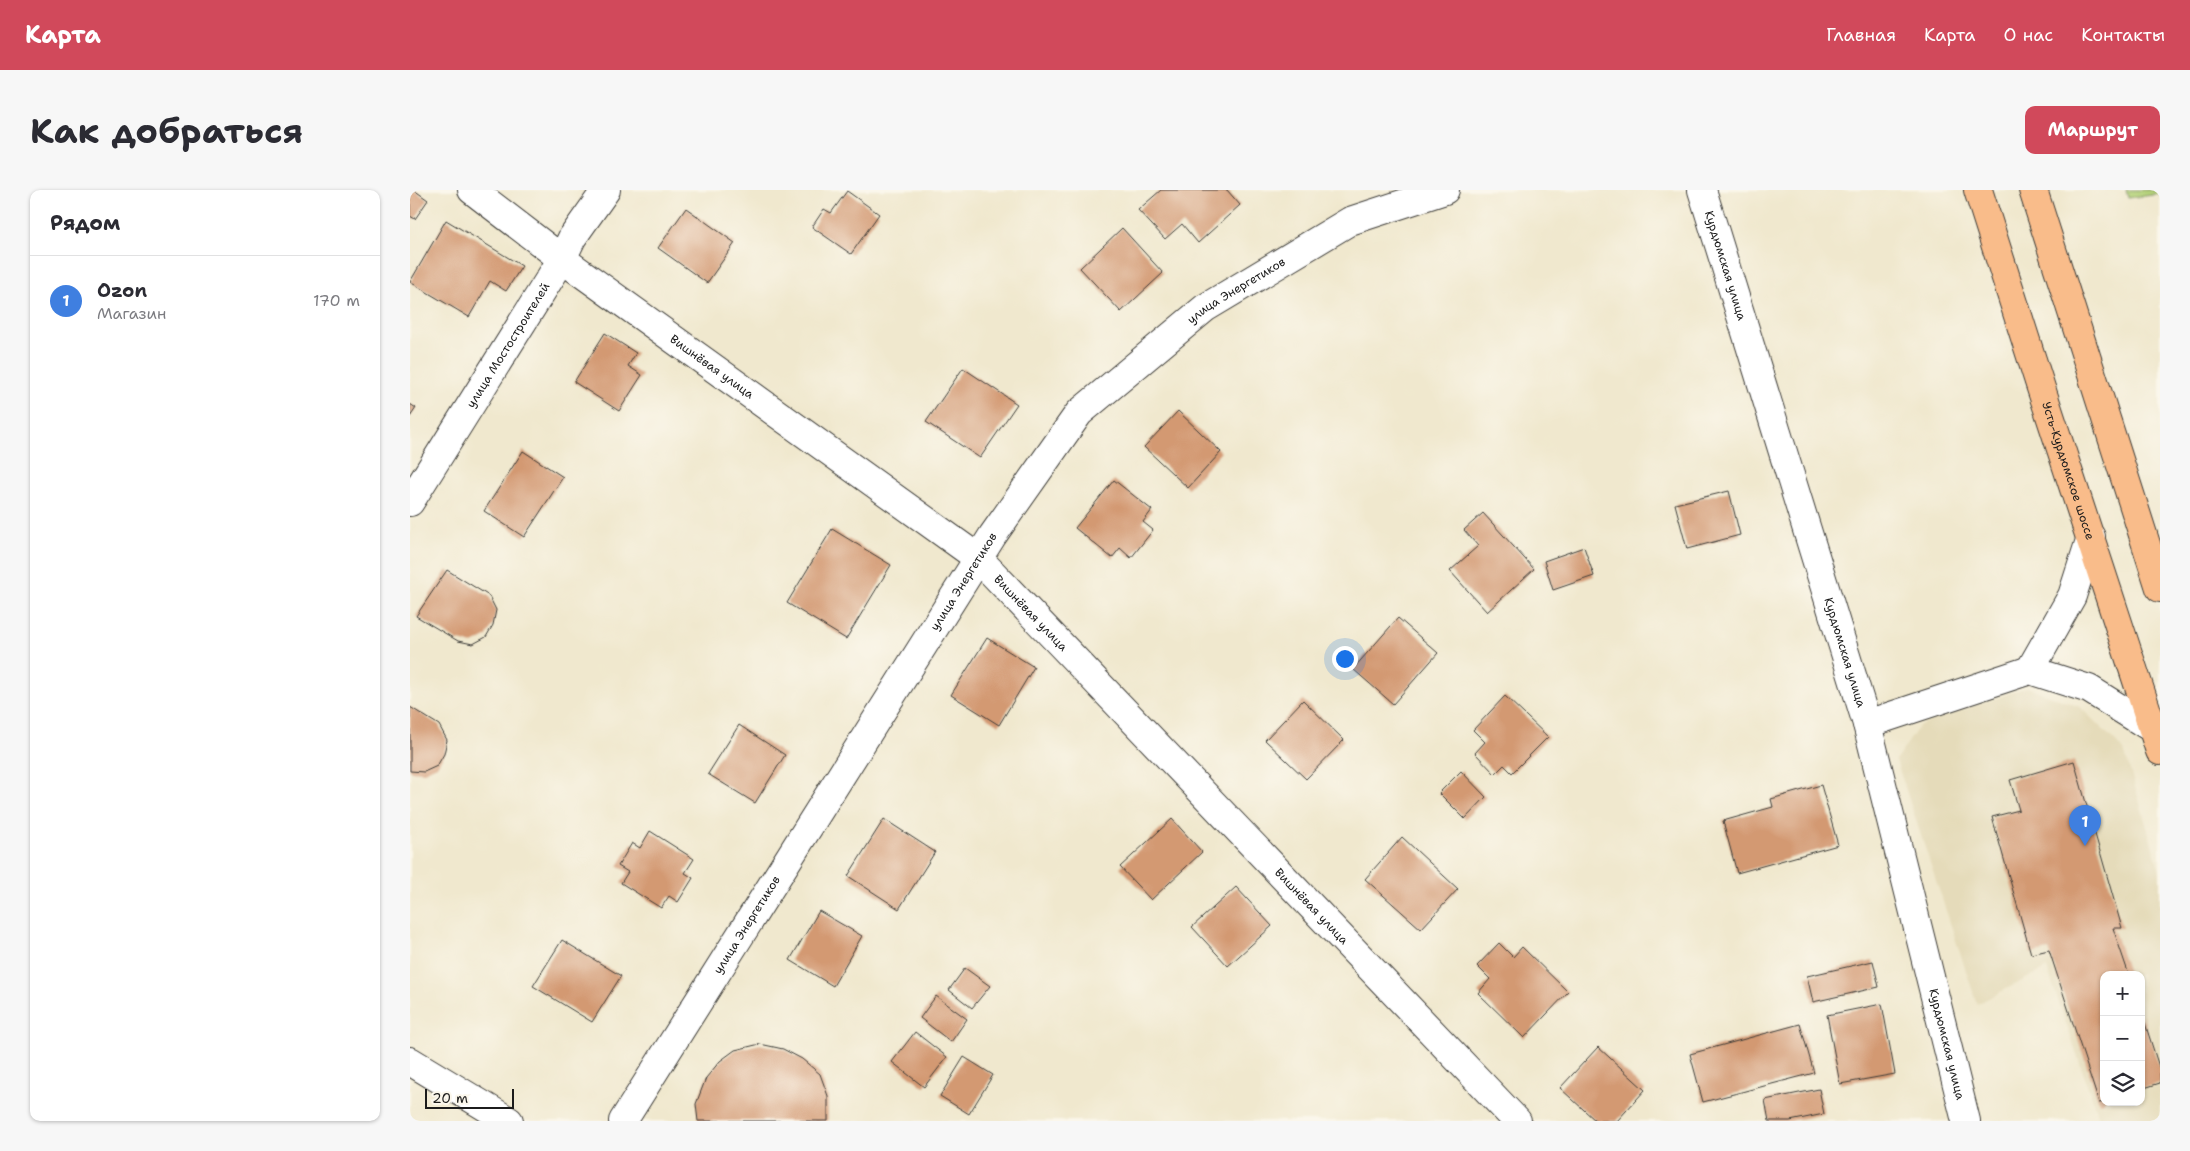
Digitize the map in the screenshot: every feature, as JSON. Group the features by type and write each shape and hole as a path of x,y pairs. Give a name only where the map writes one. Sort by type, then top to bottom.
{"main road":[{"name":"Усть-Курдюмское шоссе","path":"1978,190 2156,740"},
{"path":"2033,190 2160,588"}],"street":[{"name":"Вишнёвая улица","path":"472,190 562,259 978,558 1517,1121"},
{"name":"улица Мостостроителей","path":"410,502 562,259 572,238 606,190"},
{"name":"улица Энергетиков","path":"623,1121 978,558 1080,413 1205,308 1350,221 1445,190"},
{"name":"Курдюмская улица","path":"1702,190 1867,724 1966,1121"},
{"path":"2030,670 2072,596 2091,537"},
{"path":"1867,724 2030,670 2089,688 2156,740"},
{"path":"410,1061 509,1121"}],"shaded area":[{"path":"2027,687 2080,707 2124,750 2160,871 2160,1121 2100,1121 2047,968 1977,1004 1896,760 1920,725"}],"green space":[{"path":"2126,190 2160,190 2160,194 2128,198"}],"building":[{"path":"410,190 414,190 428,200 415,219 410,216"},
{"path":"1161,190 1227,190 1240,205 1198,243 1182,224 1165,239 1138,210"},
{"path":"847,191 879,214 851,254 812,227 824,209 831,213"},
{"path":"686,208 735,243 707,283 658,248"},
{"path":"446,220 522,266 506,291 490,281 469,317 410,282"},
{"path":"1122,228 1163,273 1121,312 1080,268"},
{"path":"605,333 636,353 628,366 642,375 619,411 574,382"},
{"path":"963,368 1017,404 980,458 926,422"},
{"path":"410,404 416,408 410,417"},
{"path":"1178,411 1221,452 1188,488 1144,447"},
{"path":"523,451 563,477 524,537 484,511"},
{"path":"1114,480 1152,510 1143,522 1153,530 1131,558 1120,548 1112,558 1075,528"},
{"path":"1729,491 1740,535 1687,549 1675,504"},
{"path":"1483,513 1534,569 1487,612 1450,571 1478,546 1464,530"},
{"path":"832,529 891,565 846,639 787,603"},
{"path":"1584,547 1594,576 1553,590 1544,561"},
{"path":"447,570 489,596 496,610 493,625 486,637 473,644 458,641 416,616"},
{"path":"1398,618 1438,653 1393,704 1353,669"},
{"path":"987,638 1034,667 999,725 951,695"},
{"path":"1505,696 1548,737 1512,773 1504,765 1495,774 1475,753 1485,742 1473,730"},
{"path":"1303,700 1344,740 1306,779 1265,740"},
{"path":"410,707 439,725 447,740 444,754 437,766 424,772 410,771"},
{"path":"739,725 785,755 755,803 708,774"},
{"path":"2074,761 2122,928 2113,928 2128,971 2100,971 2100,1103 2049,950 2031,954 1992,817 2019,810 2010,780"},
{"path":"1461,771 1486,797 1465,819 1439,793"},
{"path":"1821,785 1838,845 1737,873 1723,821 1773,807 1771,799"},
{"path":"884,819 935,852 899,909 848,876"},
{"path":"1172,819 1202,852 1151,900 1120,867"},
{"path":"650,831 694,859 685,873 693,878 678,902 669,896 661,908 621,883 628,872 618,866 632,843 640,848"},
{"path":"1402,837 1458,889 1421,929 1365,879"},
{"path":"1236,887 1272,926 1228,966 1192,927"},
{"path":"819,911 862,936 833,986 790,960"},
{"path":"562,940 621,976 592,1022 533,986"},
{"path":"1499,943 1513,957 1522,947 1568,992 1524,1038 1478,993 1490,979 1477,966"},
{"path":"1873,961 1879,987 1813,1002 1807,976"},
{"path":"965,968 990,986 972,1008 949,990"},
{"path":"936,996 967,1019 951,1042 920,1018"},
{"path":"1882,1004 1895,1074 1840,1084 1827,1015"},
{"path":"2145,1023 2160,1070 2160,1083 2145,1088"},
{"path":"1800,1024 1814,1073 1703,1102 1690,1054"},
{"path":"915,1032 947,1057 924,1087 892,1062"},
{"path":"760,1044 783,1049 802,1059 820,1074 828,1096 828,1121 698,1121 696,1104 706,1078 720,1061 735,1050"},
{"path":"1598,1047 1645,1090 1617,1121 1596,1121 1560,1088"},
{"path":"964,1057 993,1075 969,1114 940,1096"},
{"path":"1819,1089 1824,1114 1790,1121 1769,1121 1765,1100"}],"place":[{"name":"Ozon","path":"2085,846"}]}
